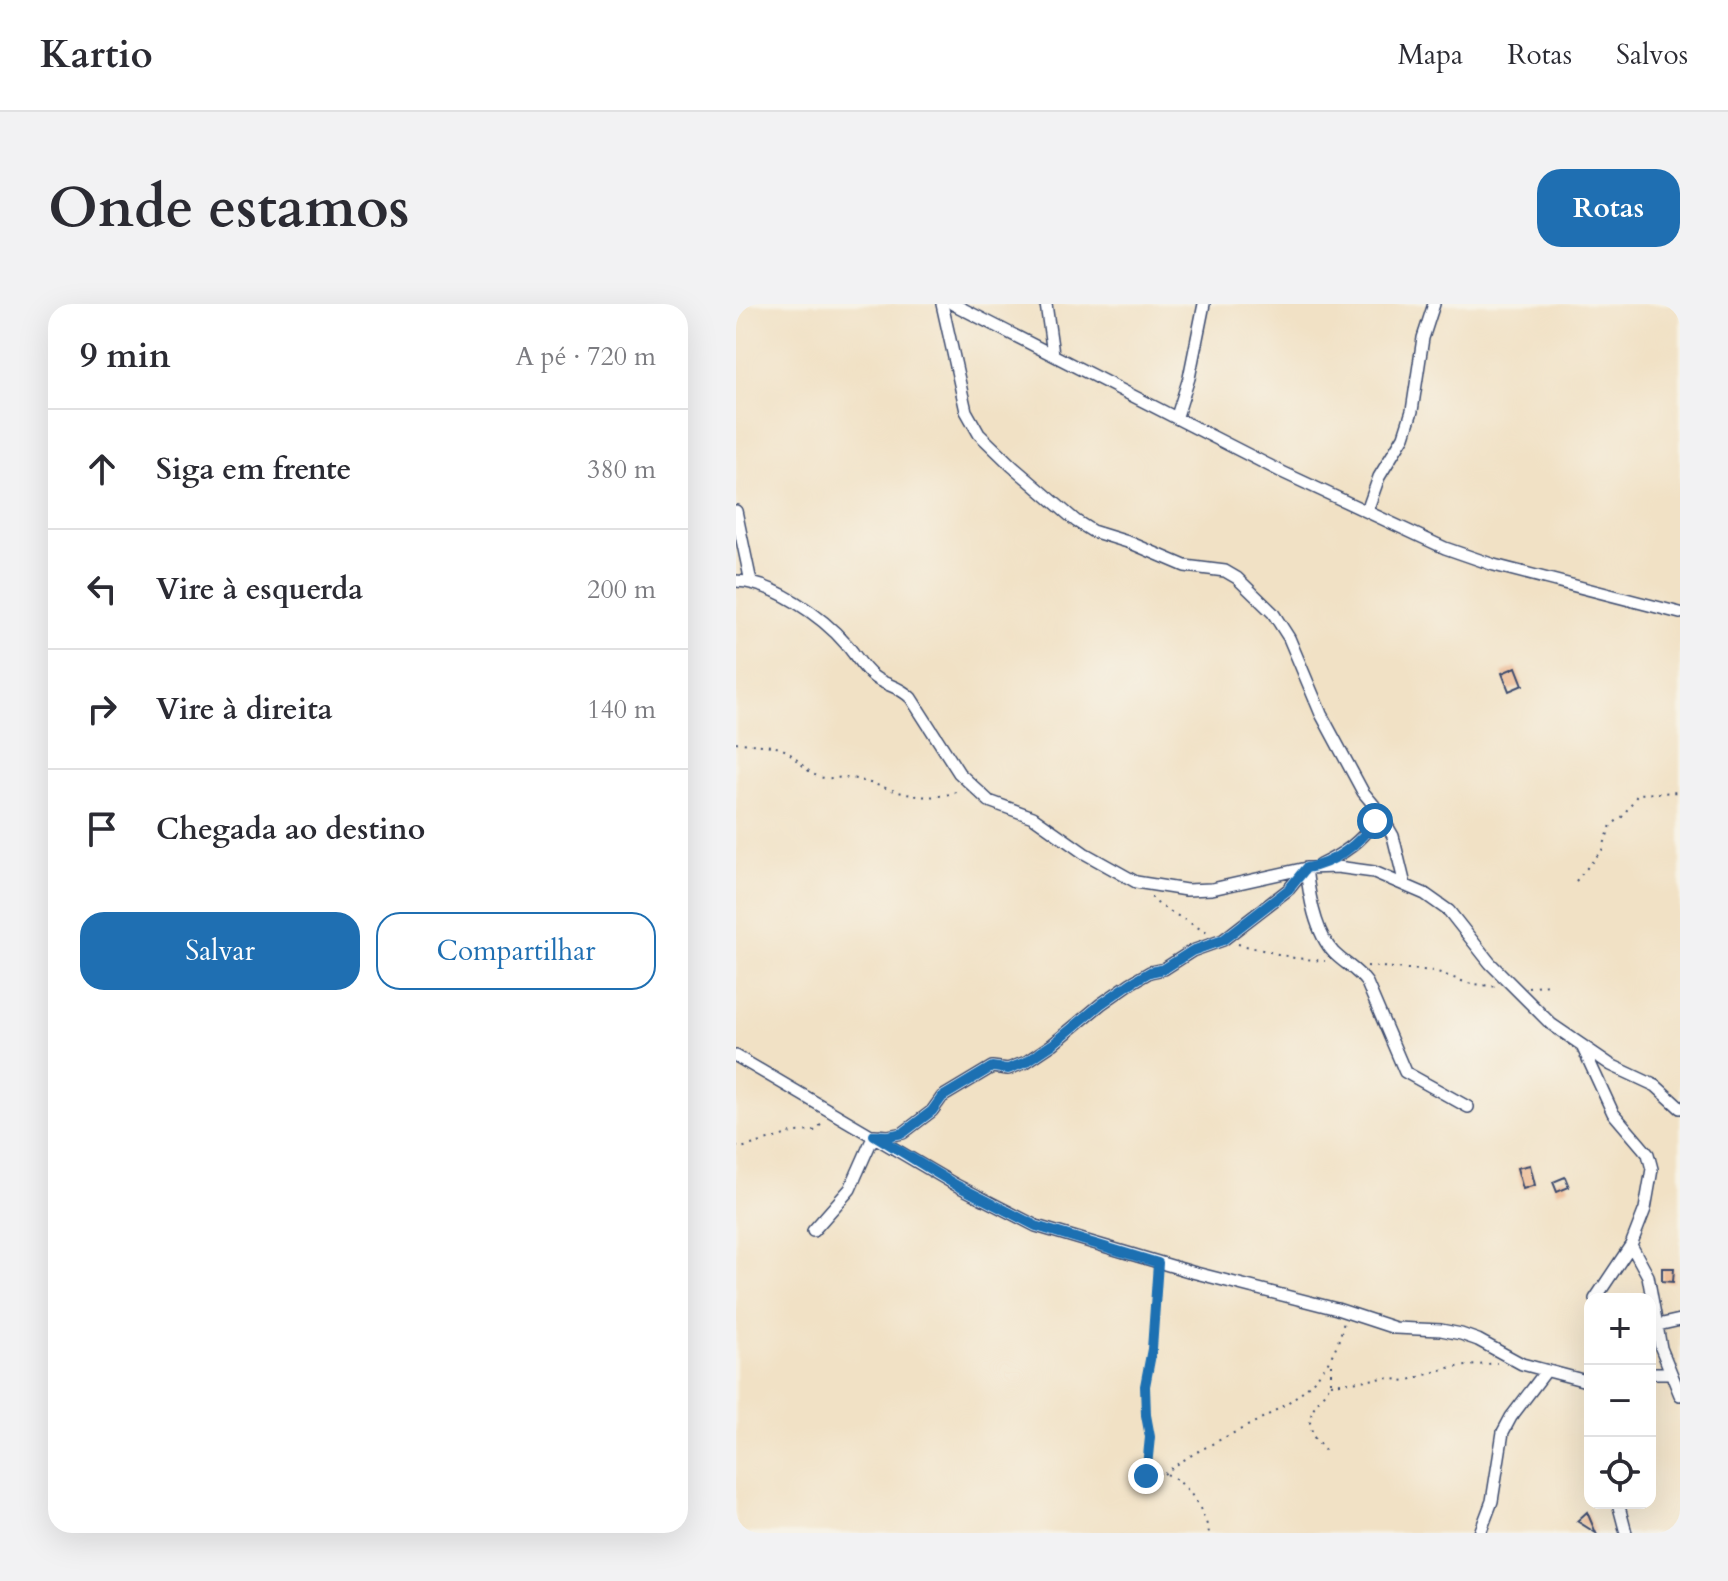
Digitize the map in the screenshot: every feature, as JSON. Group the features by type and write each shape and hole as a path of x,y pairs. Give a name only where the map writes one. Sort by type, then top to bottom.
{"street":[{"path":"942,304 966,411 979,434 1076,521 1092,531 1131,543 1185,566 1225,571 1256,594 1289,638 1321,714 1363,792 1393,836 1405,885"},
{"path":"953,304 1282,472 1473,558 1680,613"},
{"path":"1046,304 1053,354"},
{"path":"1177,416 1189,378 1204,304"},
{"path":"1367,511 1379,477 1404,436 1412,411 1423,338 1434,304"},
{"path":"736,511 751,582"},
{"path":"736,581 765,586 831,627 875,678 902,689 911,698 959,773 989,801 1033,817 1084,853 1136,882 1186,890 1212,889 1312,868 1374,872 1405,885 1449,911 1484,957 1551,1024 1619,1069 1656,1086 1680,1108"},
{"path":"874,1135 903,1133 932,1111 942,1097 992,1067 1008,1069 1026,1062 1131,983 1150,972 1164,969 1192,951 1223,940 1312,868 1355,845 1375,821 1371,802"},
{"path":"1312,868 1309,893 1328,945 1359,971 1367,983 1405,1072 1468,1107"},
{"path":"1578,1042 1613,1113 1651,1160 1652,1169 1645,1209 1631,1245 1599,1293"},
{"path":"736,1056 956,1185 1036,1226 1395,1328 1461,1334 1522,1364 1584,1380"},
{"path":"813,1231 850,1189 874,1135"},
{"path":"1631,1245 1648,1276 1661,1348 1680,1395"},
{"path":"1658,1325 1680,1320"},
{"path":"1480,1533 1492,1501 1503,1432 1546,1371"},
{"path":"1656,1373 1671,1373"},
{"path":"1620,1509 1626,1533"}],"path":[{"path":"736,742 779,748 825,779 851,778 911,797 940,798 964,790 977,792"},
{"path":"1576,881 1602,850 1611,825 1622,817 1638,794 1680,792"},
{"path":"736,1155 741,1148 795,1132 814,1131 829,1118 840,1116"},
{"path":"736,1146 741,1148"},
{"path":"1158,1263 1152,1349 1145,1386 1150,1437 1146,1476 1151,1473 1164,1474 1178,1481 1201,1509 1209,1533"},
{"path":"1164,1474 1208,1446 1288,1405 1337,1350 1346,1312"},
{"path":"1325,1451 1313,1436 1310,1423 1312,1410 1331,1384 1331,1357"},
{"path":"1331,1384 1386,1378 1406,1381 1459,1366 1501,1362"},
{"path":"1654,1533 1666,1533"}],"building":[{"path":"1516,667 1523,685 1509,691 1502,673"},
{"path":"1530,1165 1535,1185 1523,1189 1517,1168"},
{"path":"1565,1177 1569,1187 1557,1192 1553,1182"},
{"path":"1662,1268 1674,1268 1673,1282 1662,1281"},
{"path":"1587,1512 1596,1533 1577,1521"}],"route":[{"path":"1146,1476 1150,1437 1145,1386 1152,1349 1158,1263 1036,1226 956,1185 874,1135 903,1133 932,1111 942,1097 962,1084 992,1067 1008,1069 1026,1062 1131,983 1150,972 1164,969 1192,951 1223,940 1289,889 1306,868 1318,867 1355,845 1375,821"}]}
